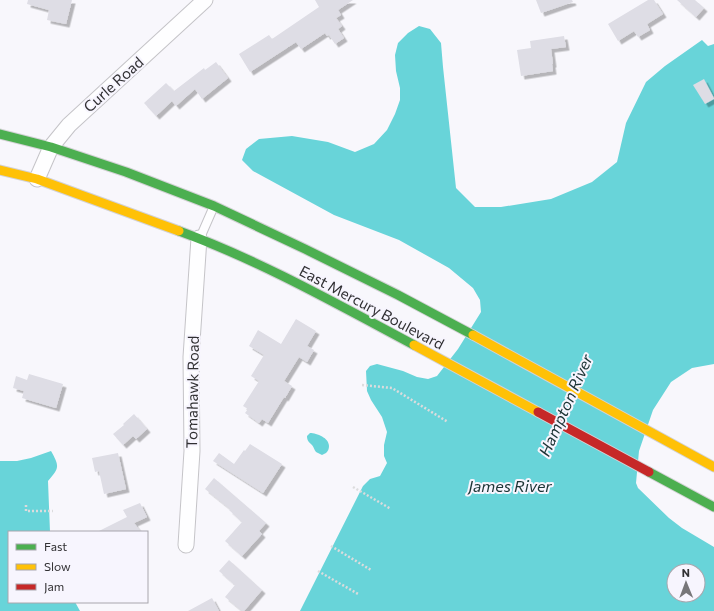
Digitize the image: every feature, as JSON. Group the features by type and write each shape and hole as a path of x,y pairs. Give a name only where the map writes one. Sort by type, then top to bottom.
{"main road":[{"name":"East Mercury Boulevard","path":"0,134 51,147 126,172 214,206 378,285 449,322 714,467"},
{"name":"East Mercury Boulevard","path":"0,170 36,179 116,207 199,238 278,273 714,507"}],"street":[{"name":"Curle Road","path":"36,179 51,147 69,125 205,0"},
{"name":"Tomahawk Road","path":"186,545 192,452 191,357 199,238"}],"lane":[{"path":"199,238 214,206"}],"path":[{"path":"362,384 392,388 448,422"},
{"path":"353,487 391,509"},
{"path":"26,504 26,511 53,511"},
{"path":"330,546 371,570"},
{"path":"318,571 358,594"}],"water":[{"name":"James River","path":"419,26 430,29 441,43 456,188 475,207 501,207 551,199 592,182 617,162 626,123 646,82 665,66 702,40 708,46 714,44 714,364 692,368 671,382 653,410 639,451 636,483 638,488 669,518 682,528 714,547 714,611 300,611 363,486 370,479 380,476 387,463 384,456 384,445 387,432 382,417 367,391 366,371 370,366 377,364 403,371 417,377 428,379 437,376 458,349 481,312 480,300 473,288 449,268 399,240 334,215 253,171 242,160 246,149 259,139 292,136 328,142 355,152 374,144 387,130 400,100 400,88 396,71 395,55 398,43 408,33"},
{"path":"310,433 325,438 329,447 326,453 322,455 315,451 307,439 307,436"},
{"path":"51,451 57,464 56,470 48,481 50,531 8,531 8,603 76,603 80,611 0,611 0,461 17,461"}],"building":[{"path":"28,0 72,0 66,24 47,20 49,10 27,4"},
{"path":"315,0 353,0 338,10 341,15 336,18 342,26 338,29 344,38 335,44 329,35 327,36 325,33 301,49 296,42 250,72 239,54 269,35 272,39 319,7"},
{"path":"536,0 572,0 573,2 541,13"},
{"path":"648,0 654,0 663,14 647,24 650,30 638,37 634,31 618,41 608,24"},
{"path":"677,0 695,0 704,8 696,17"},
{"path":"564,36 566,47 551,49 553,71 521,76 517,50 531,48 530,41"},
{"path":"216,62 228,78 202,99 195,89 176,106 172,101 156,116 144,103 166,83 174,91 204,68 205,70"},
{"path":"704,79 714,98 705,104 693,85"},
{"path":"296,319 316,331 307,346 314,350 307,362 299,357 284,381 292,386 285,398 284,397 268,423 262,419 259,423 245,413 248,409 243,406 259,381 251,376 264,355 249,346 258,330 281,344"},
{"path":"29,374 63,384 56,408 22,398 24,391 13,388 16,376 27,380"},
{"path":"134,414 147,429 136,439 133,436 123,445 113,434"},
{"path":"250,444 282,464 263,493 213,461 219,453 234,464"},
{"path":"118,453 126,489 104,494 99,471 95,472 92,458"},
{"path":"214,478 266,523 259,531 262,534 242,556 225,541 242,522 229,510 230,509 205,489"},
{"path":"140,503 147,517 134,523 140,531 99,531 127,517 123,510"},
{"path":"229,560 262,590 244,611 225,597 235,585 219,571"},
{"path":"212,598 219,611 188,611"}],"traffic: fast":[{"path":"0,134 51,147 126,172 214,206 398,295 473,335"},
{"path":"179,231 269,269 414,345"},
{"path":"649,472 714,507"}],"traffic: slow":[{"path":"0,170 37,179 179,231"},
{"path":"473,335 714,467"},
{"path":"414,345 538,412"}],"traffic: jam":[{"path":"538,412 649,472"}],"water label":[{"name":"Hampton River","path":"565,405"}]}
